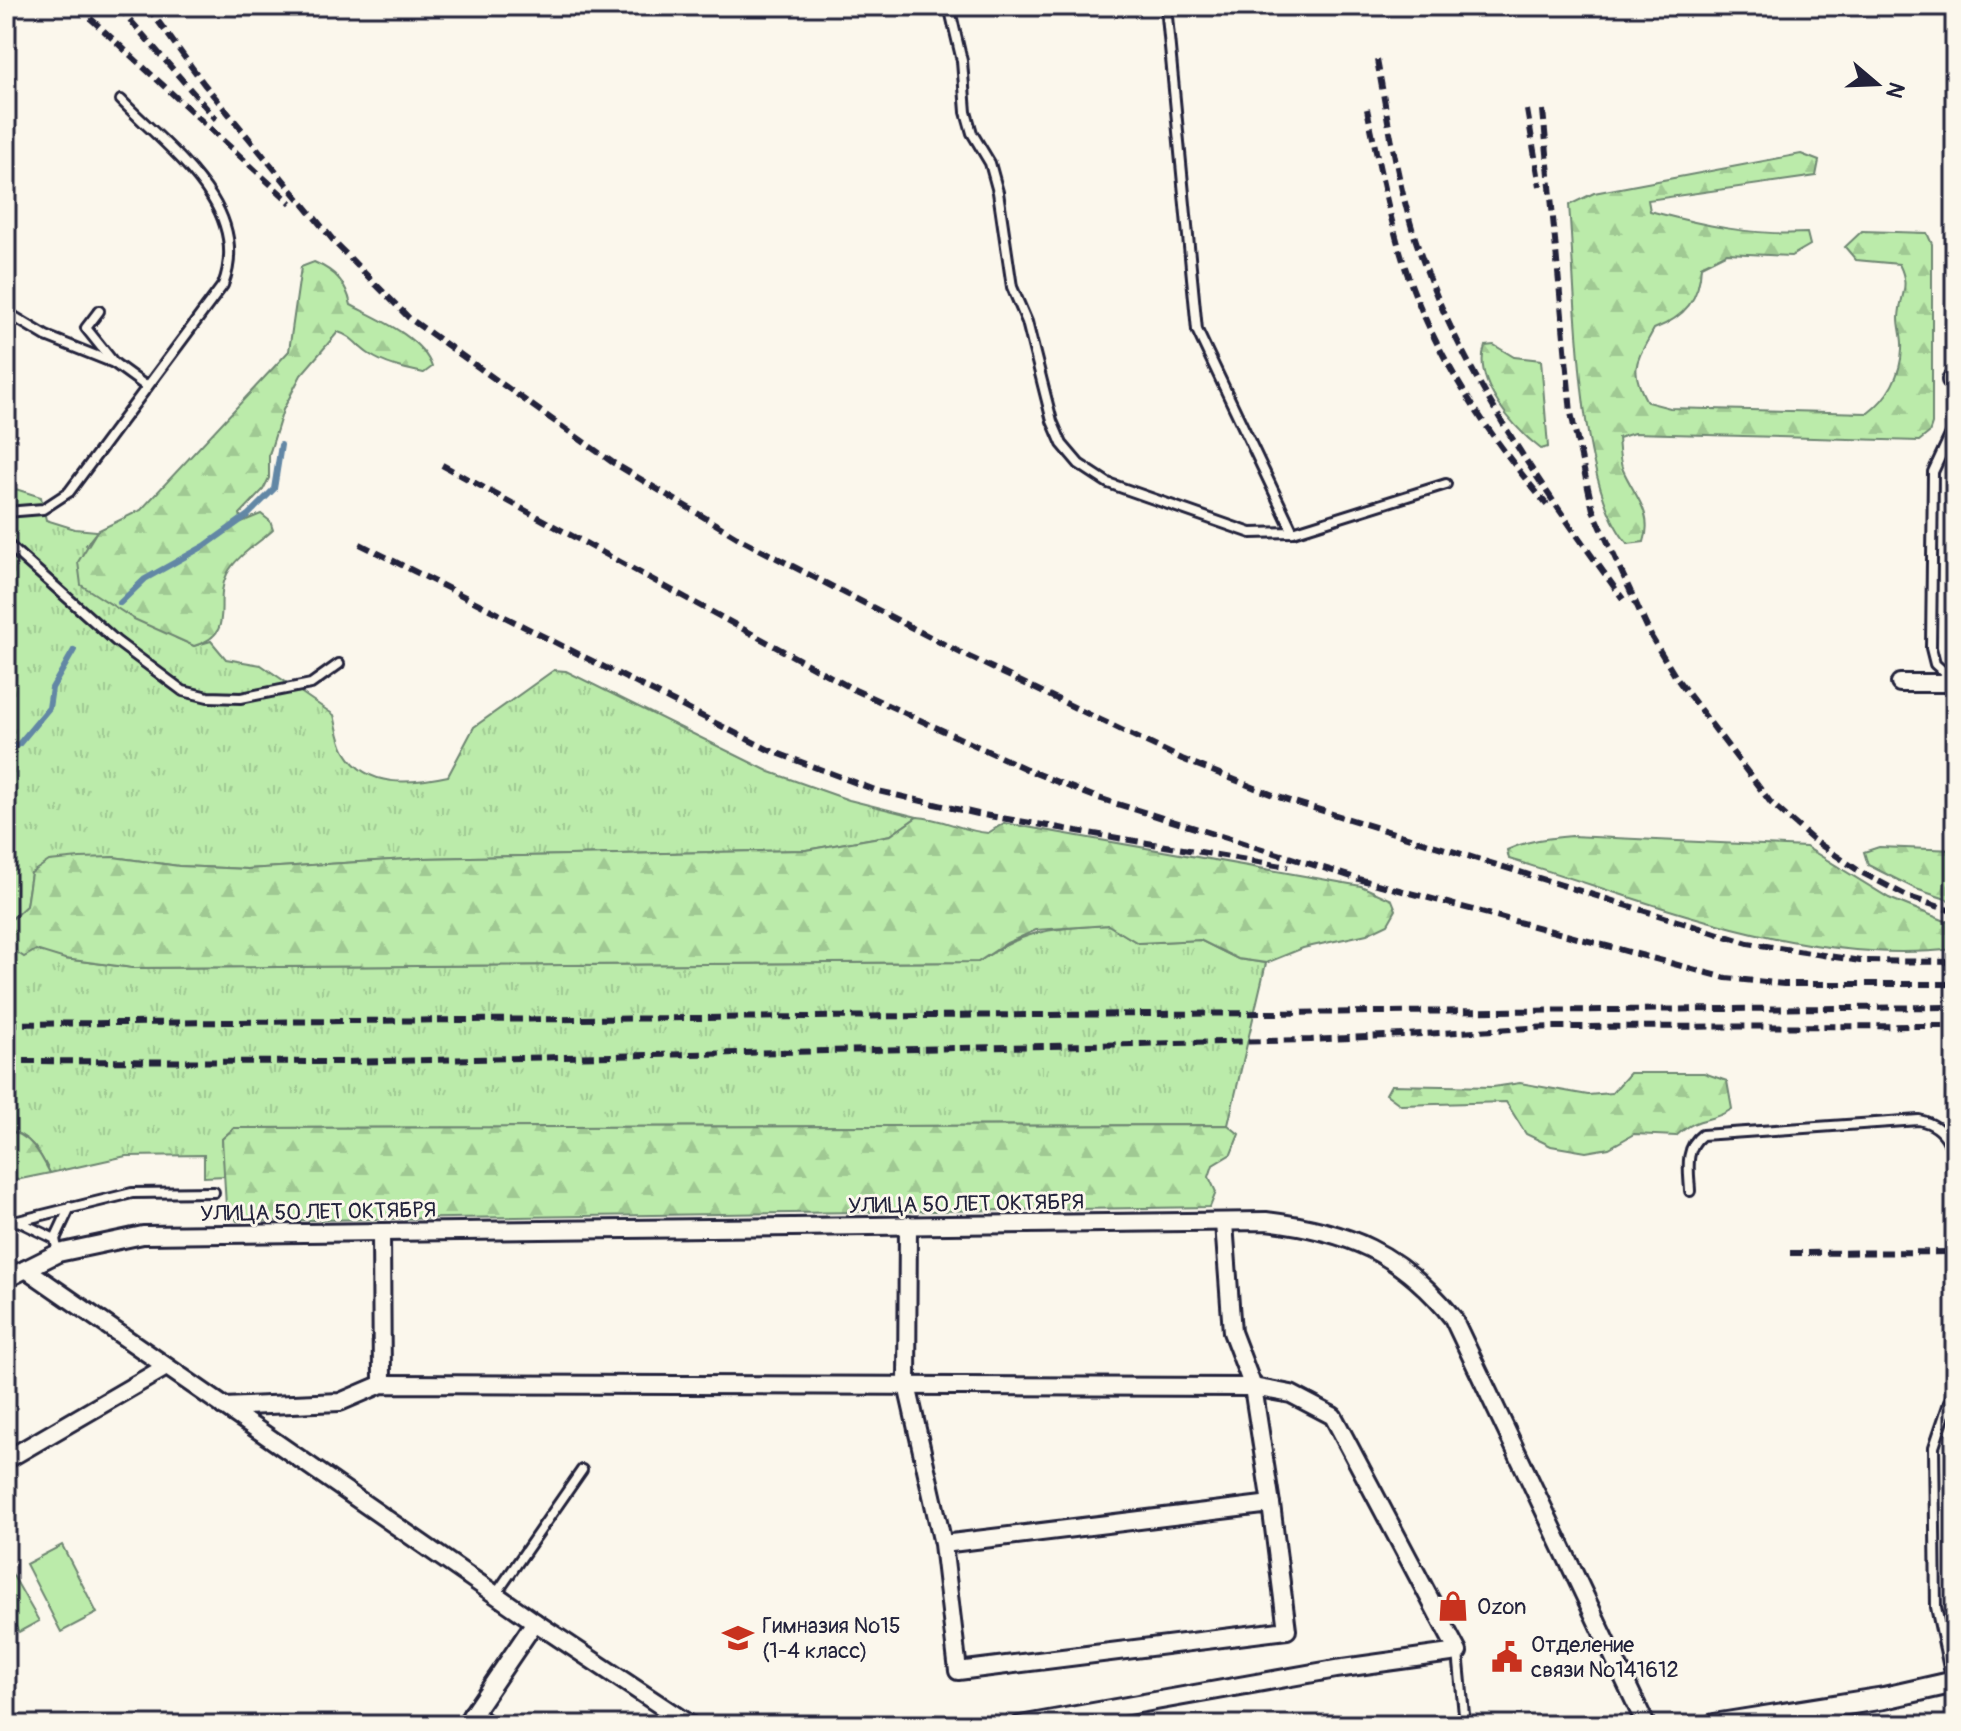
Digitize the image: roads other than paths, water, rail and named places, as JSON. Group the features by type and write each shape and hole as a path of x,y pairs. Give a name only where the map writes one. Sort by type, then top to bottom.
{"street":[{"path":"1900,683 1955,682"},
{"name":"УЛИЦА 50 ЛЕТ ОКТЯБРЯ","path":"6,1279 26,1269 57,1246 143,1235 1266,1221 1335,1232 1363,1242 1414,1275 1453,1318 1646,1725"},
{"path":"908,1225 907,1385 943,1544 958,1671 1287,1630 1253,1387 1232,1332 1224,1223"},
{"path":"381,1233 382,1384"},
{"path":"26,1269 495,1595 690,1725"},
{"path":"6,1460 166,1367"},
{"path":"224,1407 340,1402 382,1384 1253,1387 1291,1394 1333,1416 1458,1652 1336,1669 1020,1725"},
{"path":"943,1544 1271,1504"},
{"path":"489,1725 469,1720 535,1622"},
{"path":"1714,1725 1884,1698 1954,1683"}],"lane":[{"path":"949,6 962,61 966,112 972,133 994,178 1012,287 1027,322 1052,421 1062,444 1079,464 1108,483 1251,533 1293,532 1446,484"},
{"path":"1166,6 1197,330 1293,532"},
{"path":"6,512 43,509 69,492 223,285 229,269 229,239 210,193 121,100"},
{"path":"99,311 86,328 114,363"},
{"path":"6,312 46,336 114,363 147,387"},
{"path":"1955,425 1933,472 1931,648 1935,664 1955,682"},
{"path":"6,543 116,641 183,691 208,697 241,698 311,684 339,664"},
{"path":"1690,1191 1689,1155 1694,1141 1702,1135 1919,1120 1939,1127 1947,1136 1954,1153 1955,1178"},
{"path":"6,1224 132,1193 214,1192"},
{"path":"17,1221 57,1246 70,1206"},
{"path":"1954,1683 1936,1607 1934,1447 1955,1385"},
{"path":"495,1595 582,1470"},
{"path":"1458,1652 1465,1725"}],"waterway":[{"path":"120,603 145,579 206,545 248,515 274,489 281,445"},
{"path":"6,750 19,744 49,708 52,688 74,650"}],"railway":[{"path":"77,6 291,203"},
{"path":"118,6 216,119"},
{"path":"147,6 204,84 338,246 409,318 612,462 742,540 963,654 1182,759 1278,797 1748,943 1860,961 1955,962"},
{"path":"1377,60 1393,150 1415,238 1454,334 1478,381 1533,471 1623,599"},
{"path":"1367,109 1398,245 1430,329 1483,421 1547,505"},
{"path":"1527,110 1540,186"},
{"path":"1543,110 1571,413 1593,510 1652,638 1677,679 1771,803 1812,839 1859,871 1909,897 1955,912"},
{"path":"442,465 855,690 1035,773 1095,797 1362,880 1726,978 1784,984 1955,984"},
{"path":"360,544 769,750 878,791 978,814 1288,867"},
{"path":"6,1024 1955,1007"},
{"path":"6,1061 343,1062 1311,1040 1550,1027 1955,1026"},
{"path":"1790,1253 1955,1252"}],"place":[{"name":"Ozon","path":"1453,1606"},
{"name":"Гимназия №15 (1-4 класс)","path":"738,1638"},
{"name":"Отделение связи №141612","path":"1507,1657"}]}
